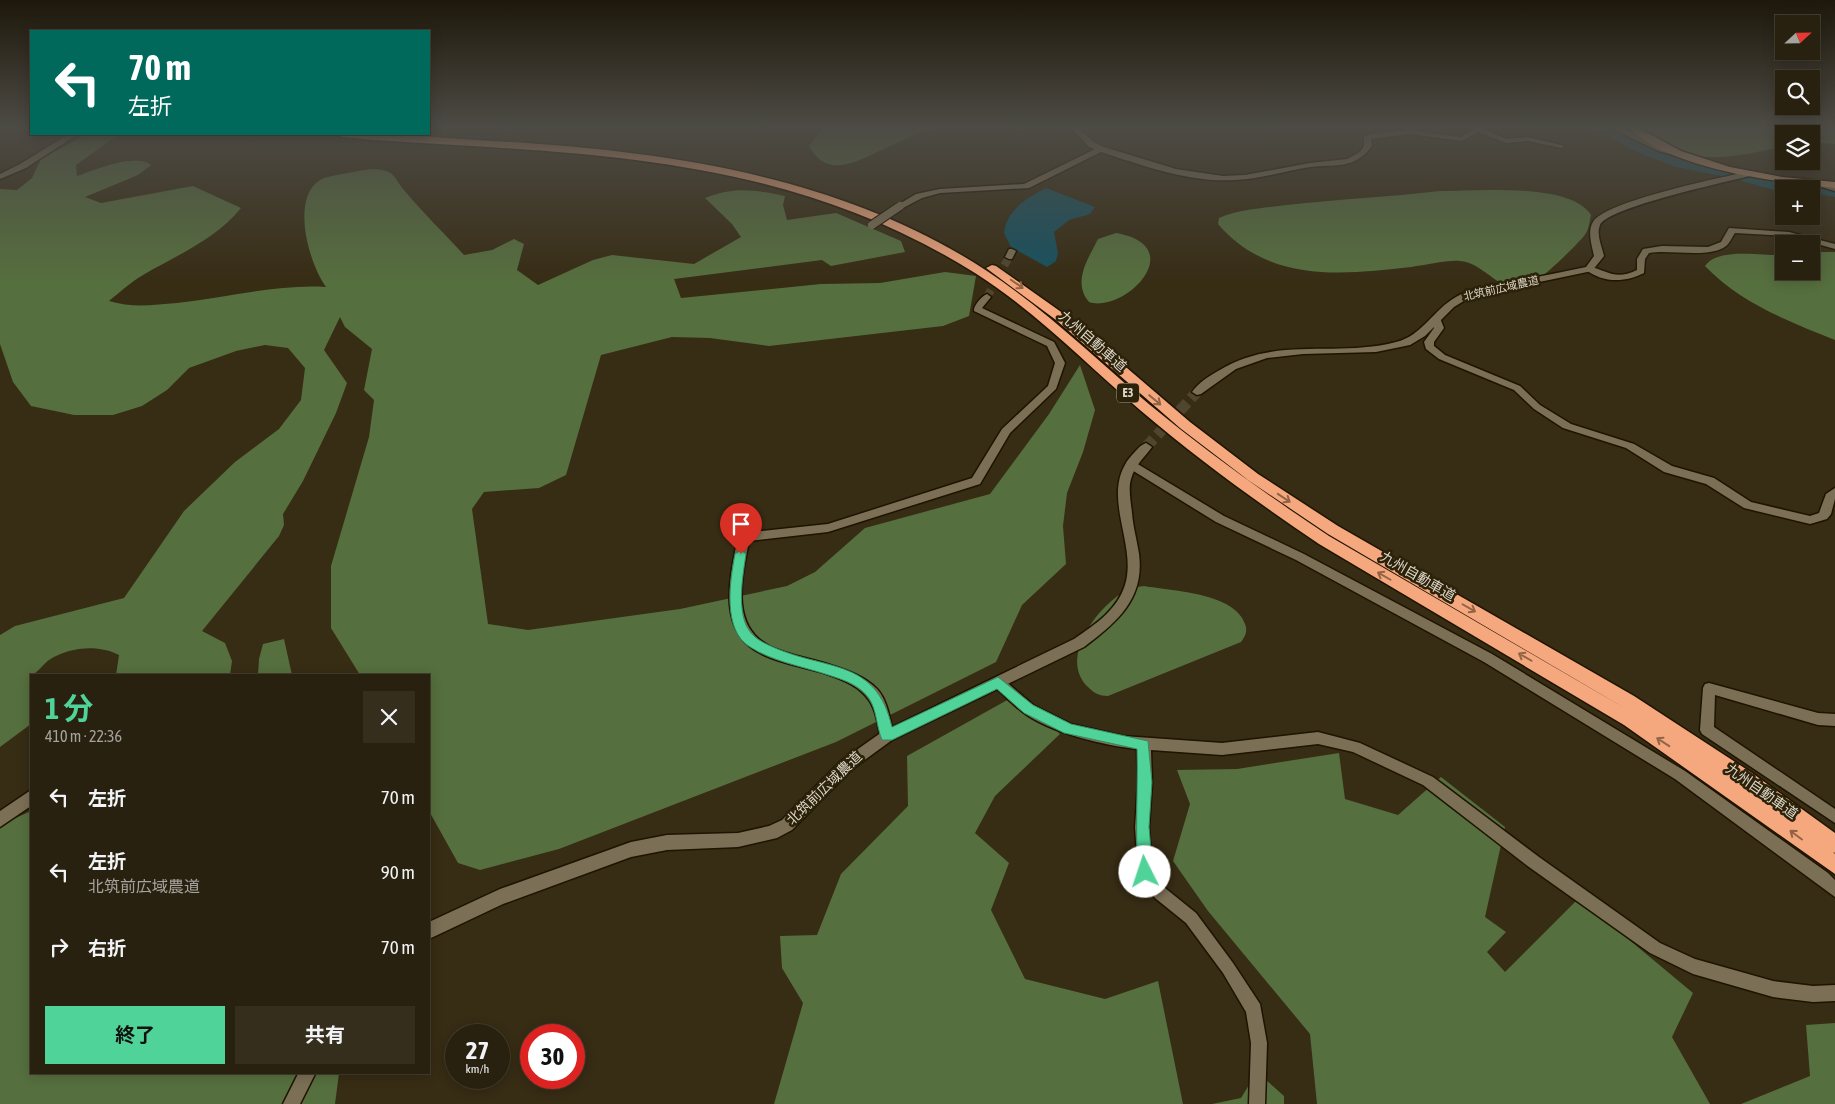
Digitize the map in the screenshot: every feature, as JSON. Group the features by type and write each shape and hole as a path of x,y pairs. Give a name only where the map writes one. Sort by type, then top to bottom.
{"highway":[{"name":"九州自動車道","path":"757,179 798,189 859,210 911,233 979,271 1029,307 1174,432 1270,504 1324,540 1630,720 1736,792 1835,865"},
{"name":"九州自動車道","path":"780,179 836,194 898,218 930,233 983,263 1035,298 1178,419 1261,483 1333,530 1628,701 1746,779 1835,844"}],"main road":[{"path":"1781,179 1835,185"}],"street":[{"path":"872,225 919,196 940,191 1026,186 1041,179"},
{"path":"1730,179 1624,207 1599,219 1594,228 1599,256 1589,268 1612,279 1633,276 1641,271 1641,260 1646,251 1662,248 1709,250 1724,244 1732,230 1789,234 1835,247"},
{"path":"1822,184 1835,190"},
{"name":"北筑前広域農道","path":"1197,392 1232,365 1255,357 1277,351 1365,350 1401,344 1415,338 1456,299 1469,294 1589,268"},
{"path":"887,736 882,713 872,693 852,677 780,655 752,643 741,628 736,611 737,582 744,537 828,528 976,481 1006,431 1040,402 1053,387 1060,363 1051,344 977,308 987,296"},
{"path":"1436,318 1439,328 1429,342 1429,347 1442,357 1518,388 1537,407 1567,426 1630,446 1668,470 1710,481 1748,505 1810,520 1823,516 1827,511 1830,497 1835,492"},
{"name":"北筑前広域農道","path":"430,931 481,904 633,849 671,842 746,839 762,837 777,832 787,825 846,764 863,750 887,736 1079,643 1103,626 1121,608 1132,583 1134,572 1133,556 1127,527 1124,481 1131,464 1146,448"},
{"path":"1131,464 1220,519 1300,557 1488,658 1680,775 1823,878 1835,890"},
{"path":"998,682 1028,709 1069,729 1144,745 1222,749 1318,738 1355,747 1428,781 1534,862 1655,948 1693,966 1773,989 1813,994 1835,993"},
{"path":"1832,813 1707,730 1709,688 1818,718 1835,720"},
{"path":"1144,745 1145,782 1142,827 1145,872 1160,893 1191,918 1228,968 1254,1010 1259,1043 1257,1104"},
{"path":"0,820 30,798"},
{"path":"292,1104 307,1074"}],"green space":[{"path":"31,179 130,179 85,197 101,203 193,186 241,208 208,238 139,278 109,301 126,305 196,301 270,289 326,287 314,265 309,250 304,220 305,205 309,193 316,183 324,179 396,179 402,188 464,255 492,250 514,239 524,244 517,270 538,285 593,260 612,255 694,264 741,237 732,224 705,198 716,194 745,190 785,196 783,205 787,220 836,213 901,241 905,252 831,266 822,260 674,279 681,298 821,284 880,283 945,272 976,276 969,316 943,326 769,346 710,338 672,337 601,355 566,475 539,488 484,492 472,509 488,624 528,630 680,609 787,586 815,572 865,528 990,494 1049,414 1080,365 1095,410 1083,452 1067,493 1063,526 1066,564 1022,605 996,662 836,742 559,849 480,870 458,863 430,813 430,674 359,674 331,628 331,566 369,437 374,400 364,390 372,349 345,327 340,317 324,350 347,383 336,413 303,481 283,514 284,525 279,536 202,631 225,643 232,661 230,674 116,674 119,655 93,648 65,652 49,660 36,673 30,674 30,725 0,747 0,635 15,626 124,598 184,511 235,462 279,429 301,400 305,368 288,348 265,345 236,351 189,368 167,390 142,406 113,415 74,415 31,406 13,382 0,344 0,189 17,190"},
{"path":"1440,191 1521,191 1564,197 1580,204 1591,215 1589,226 1582,238 1546,273 1525,289 1516,289 1500,283 1476,266 1460,261 1358,272 1307,271 1283,266 1260,257 1238,243 1218,224 1219,218 1252,209"},
{"path":"1116,233 1138,240 1148,251 1150,264 1144,277 1133,289 1119,298 1104,303 1089,302 1082,287 1083,270 1086,262 1098,239"},
{"path":"1820,252 1835,252 1835,340 1782,318 1749,301 1705,266 1711,260 1720,256 1741,254 1775,255 1775,280 1820,280"},
{"path":"1144,586 1202,595 1229,606 1239,614 1245,624 1245,636 1241,642 1108,696 1097,694 1088,687 1080,675 1077,662 1079,648 1085,634 1094,620 1114,598 1127,590"},
{"path":"284,639 292,674 258,674 259,659 263,644"},
{"path":"1018,694 1060,734 995,796 975,833 1009,863 991,910 1025,979 1105,999 1158,981 1183,1104 774,1104 803,1003 782,968 780,936 817,935 841,874 908,806 907,756"},
{"path":"1339,753 1345,799 1398,815 1441,777 1505,827 1485,917 1506,932 1487,952 1505,972 1579,898 1693,993 1672,1037 1710,1104 1317,1104 1310,1034 1208,911 1173,861 1190,804 1177,770 1237,769"},
{"path":"30,811 30,1074 339,1074 335,1104 0,1104 0,825"},
{"path":"1835,1023 1835,1104 1741,1104 1810,1076 1806,1025"},
{"path":"1257,1072 1284,1096 1284,1104 1212,1104 1241,1098"}],"water":[{"path":"1046,188 1095,207 1090,214 1069,220 1054,232 1058,253 1056,261 1047,267 1011,247 1004,233 1009,217 1019,205"}],"waterway":[{"path":"1749,179 1777,187 1818,188 1835,193"}],"tunnel":[{"path":"987,297 1009,257"},
{"path":"1146,447 1197,392"}],"route":[{"path":"741,554 736,611 741,628 752,643 780,655 852,677 872,693 882,713 887,736 998,682 1028,709 1069,729 1144,745 1145,782 1142,827 1145,872"}]}
